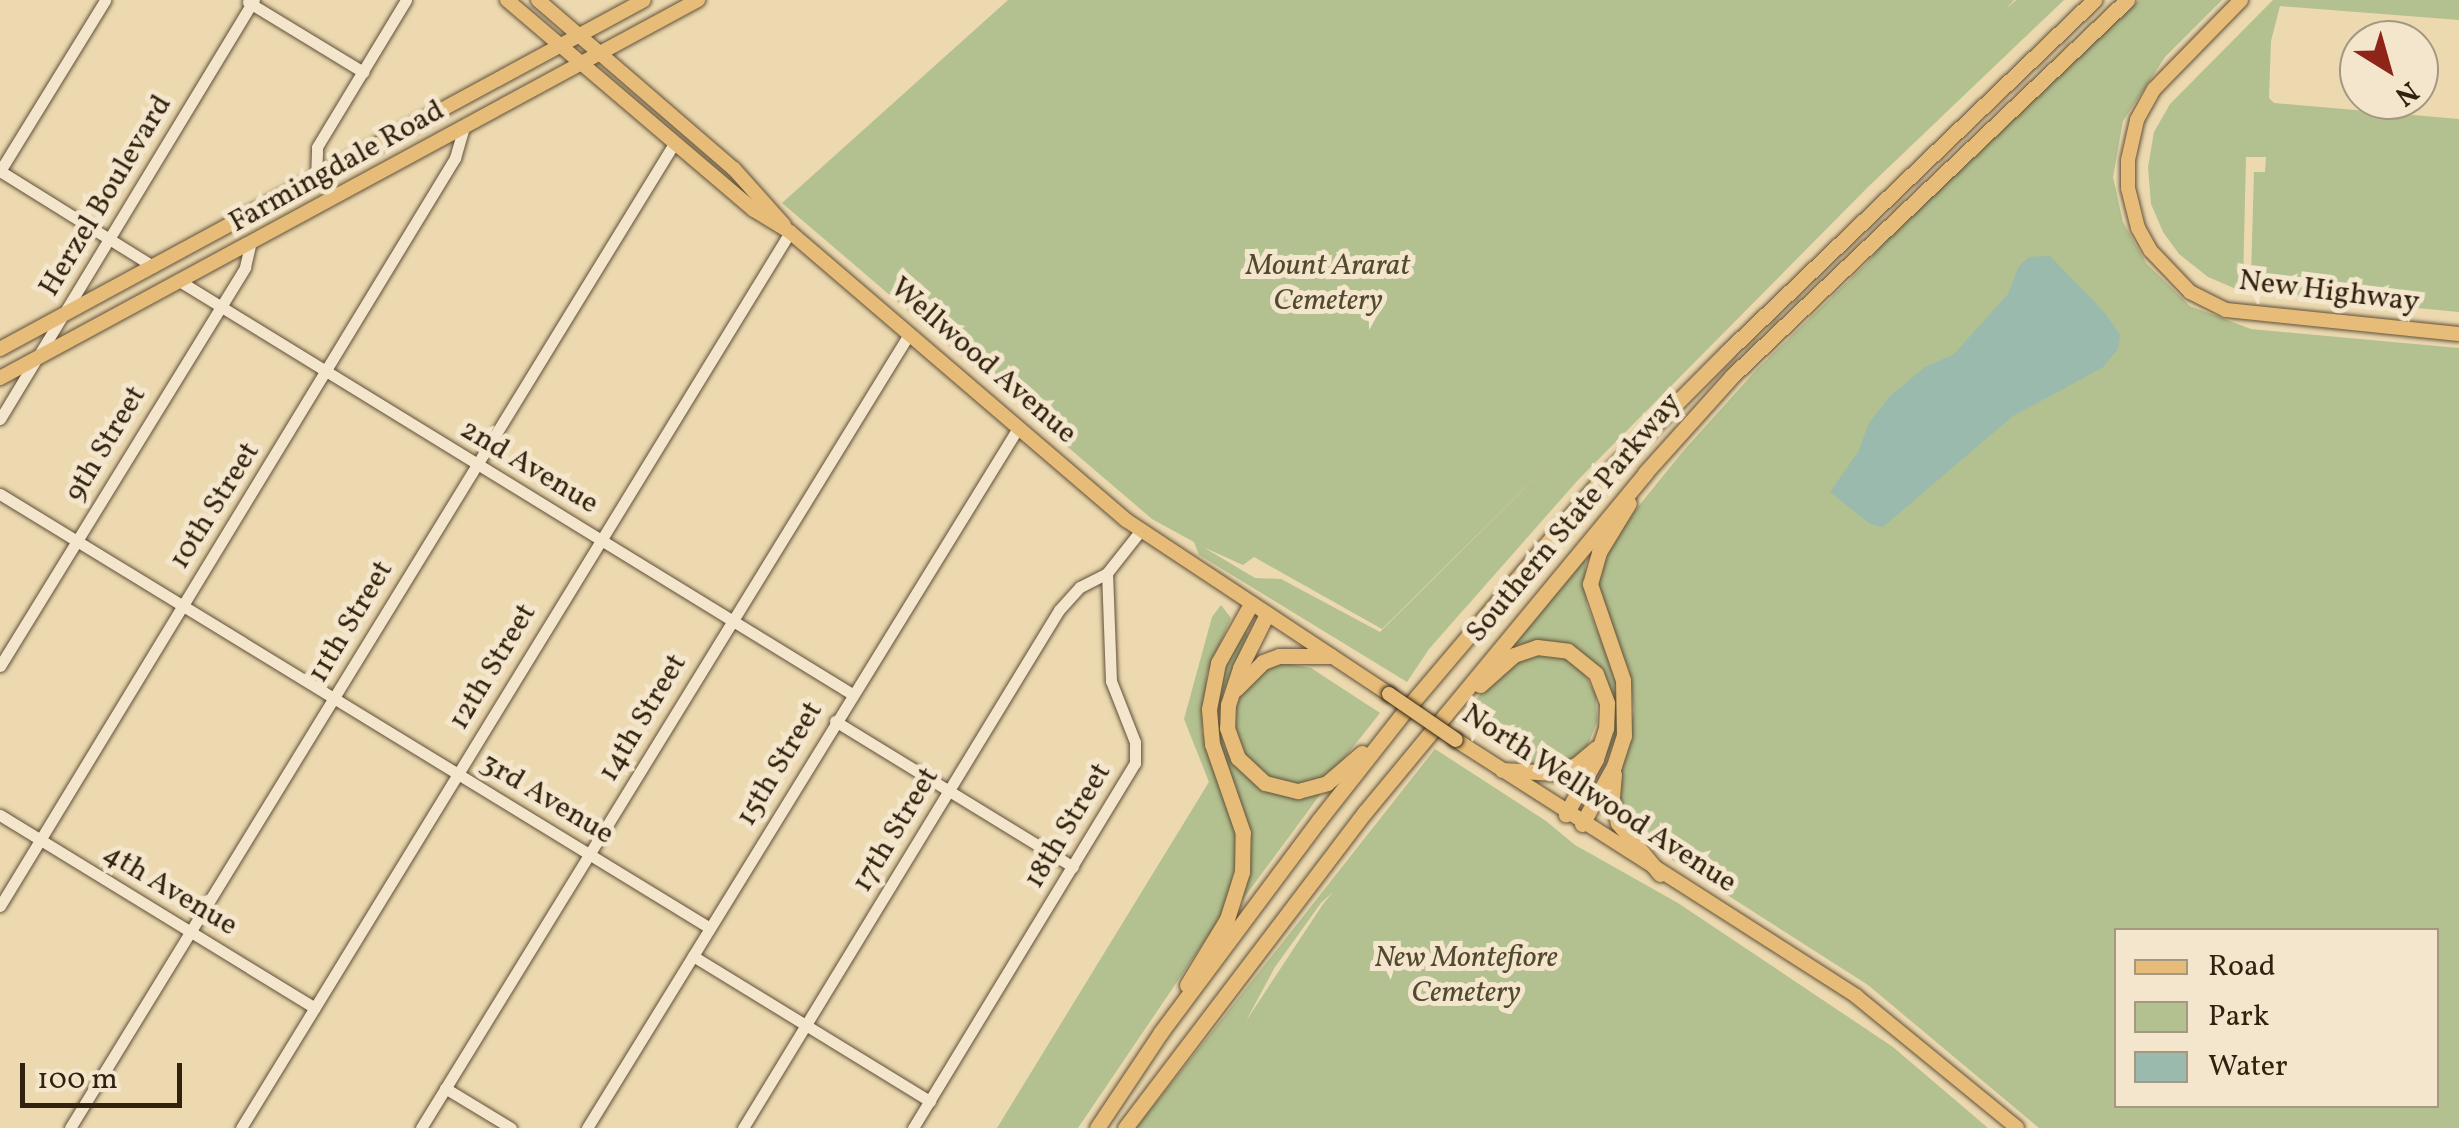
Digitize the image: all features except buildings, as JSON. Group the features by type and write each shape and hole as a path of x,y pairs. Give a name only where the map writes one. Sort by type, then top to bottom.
{"highway":[{"name":"Southern State Parkway","path":"1096,1128 1161,1032 1404,712 1606,474 1726,352 2094,0"},
{"name":"Southern State Parkway","path":"1126,1128 1294,902 1645,473 1731,377 2127,0"},
{"path":"1582,824 1614,766 1624,736 1626,703 1617,659 1592,598 1591,577 1602,545 1645,473"},
{"path":"1161,1032 1226,918 1241,880 1242,833 1212,744 1208,709 1218,663 1250,604"},
{"path":"1267,614 1230,696 1228,728 1238,758 1258,780 1291,791 1320,787 1338,776 1404,712"},
{"path":"1417,748 1503,662 1524,650 1544,647 1574,654 1596,674 1608,703 1602,742 1566,814"},
{"path":"1230,696 1269,659 1288,654 1332,656"},
{"path":"1502,770 1563,771 1602,742"},
{"path":"1614,766 1615,818 1660,874"}],"main road":[{"path":"506,0 754,210 790,232"},
{"path":"538,0 764,197 790,232"},
{"name":"Farmingdale Road","path":"0,349 644,0"},
{"name":"Farmingdale Road","path":"0,378 698,0"},
{"name":"New Highway","path":"2241,0 2160,82 2137,120 2128,160 2128,188 2138,228 2151,251 2190,292 2226,310 2459,334"},
{"name":"Wellwood Avenue","path":"790,232 1141,530"},
{"name":"North Wellwood Avenue","path":"1141,530 1566,814 1885,1016 2017,1128"}],"street":[{"path":"105,0 0,171 154,267"},
{"path":"316,180 315,152 406,0"},
{"path":"250,1 363,72"},
{"name":"Herzel Boulevard","path":"0,419 250,1"},
{"name":"10th Street","path":"0,906 455,158 463,130"},
{"name":"11th Street","path":"70,1128 675,142"},
{"name":"12th Street","path":"241,1128 790,232"},
{"name":"9th Street","path":"0,666 245,268 250,246"},
{"name":"2nd Avenue","path":"180,282 852,694"},
{"name":"14th Street","path":"421,1128 909,334"},
{"name":"15th Street","path":"587,1128 1018,428"},
{"name":"3rd Avenue","path":"0,494 710,928"},
{"path":"1107,573 1141,530"},
{"name":"17th Street","path":"742,1128 1063,604 1080,588 1107,573"},
{"name":"18th Street","path":"913,1128 1136,757 1111,681 1107,573"},
{"path":"836,721 1073,867"},
{"name":"4th Avenue","path":"0,815 315,1008"},
{"path":"693,956 930,1101"},
{"path":"446,1088 511,1128"}],"green space":[{"name":"Mount Ararat Cemetery","path":"1008,0 2014,0 2006,9 2016,0 2064,0 1868,187 1578,480 1429,649 1407,682 1199,555 1194,542 1152,519 782,203","holes":["1571,442 1380,632 1281,579 1255,578 1203,547 1243,565 1254,557 1382,629"]},
{"path":"2139,0 2222,0 2165,57 2123,121 2113,177 2123,222 2146,263 2190,306 2251,329 2459,348 2459,1128 2039,1128 1868,985 1638,838 1622,822 1616,795 1634,711 1629,670 1597,598 1596,578 1604,549 1684,450 1758,368 1865,265 1904,220"},
{"path":"2273,0 2459,0 2459,20 2280,6 2271,41 2269,98 2274,103 2339,109 2339,120 2459,119 2459,312 2259,293 2252,287 2251,277 2254,172 2265,172 2266,157 2246,157 2243,283 2236,289 2208,277 2179,254 2163,232 2151,204 2148,167 2154,132 2170,104"},
{"path":"1585,556 1587,605 1619,685 1617,736 1585,800 1613,722 1576,649 1554,641 1514,645"},
{"path":"1221,605 1231,618 1207,674 1202,731 1235,833 1237,856 1225,911 1078,1128 997,1128 1209,782 1184,719 1212,617"},
{"path":"1244,629 1248,635 1222,695 1218,722 1223,745 1236,767 1265,790 1325,788 1240,903 1245,875 1212,726 1218,670"},
{"path":"1529,653 1559,654 1583,671 1596,695 1597,722 1587,747 1568,764 1546,768 1523,763 1524,758 1460,718 1507,663"},
{"path":"1272,661 1311,668 1380,713 1334,771 1315,782 1288,786 1265,777 1236,743 1233,720 1240,694"},
{"name":"New Montefiore Cemetery","path":"1435,749 1546,821 1575,845 1678,903 1893,1047 1988,1128 1136,1128","holes":["1333,892 1246,1021 1275,967 1321,903"]}],"water":[{"path":"2050,256 2105,313 2120,335 2118,349 2102,368 2013,416 1883,527 1870,524 1830,492 1858,452 1869,423 1890,396 1925,367 1954,354 2008,294 2019,266 2029,257"}]}
